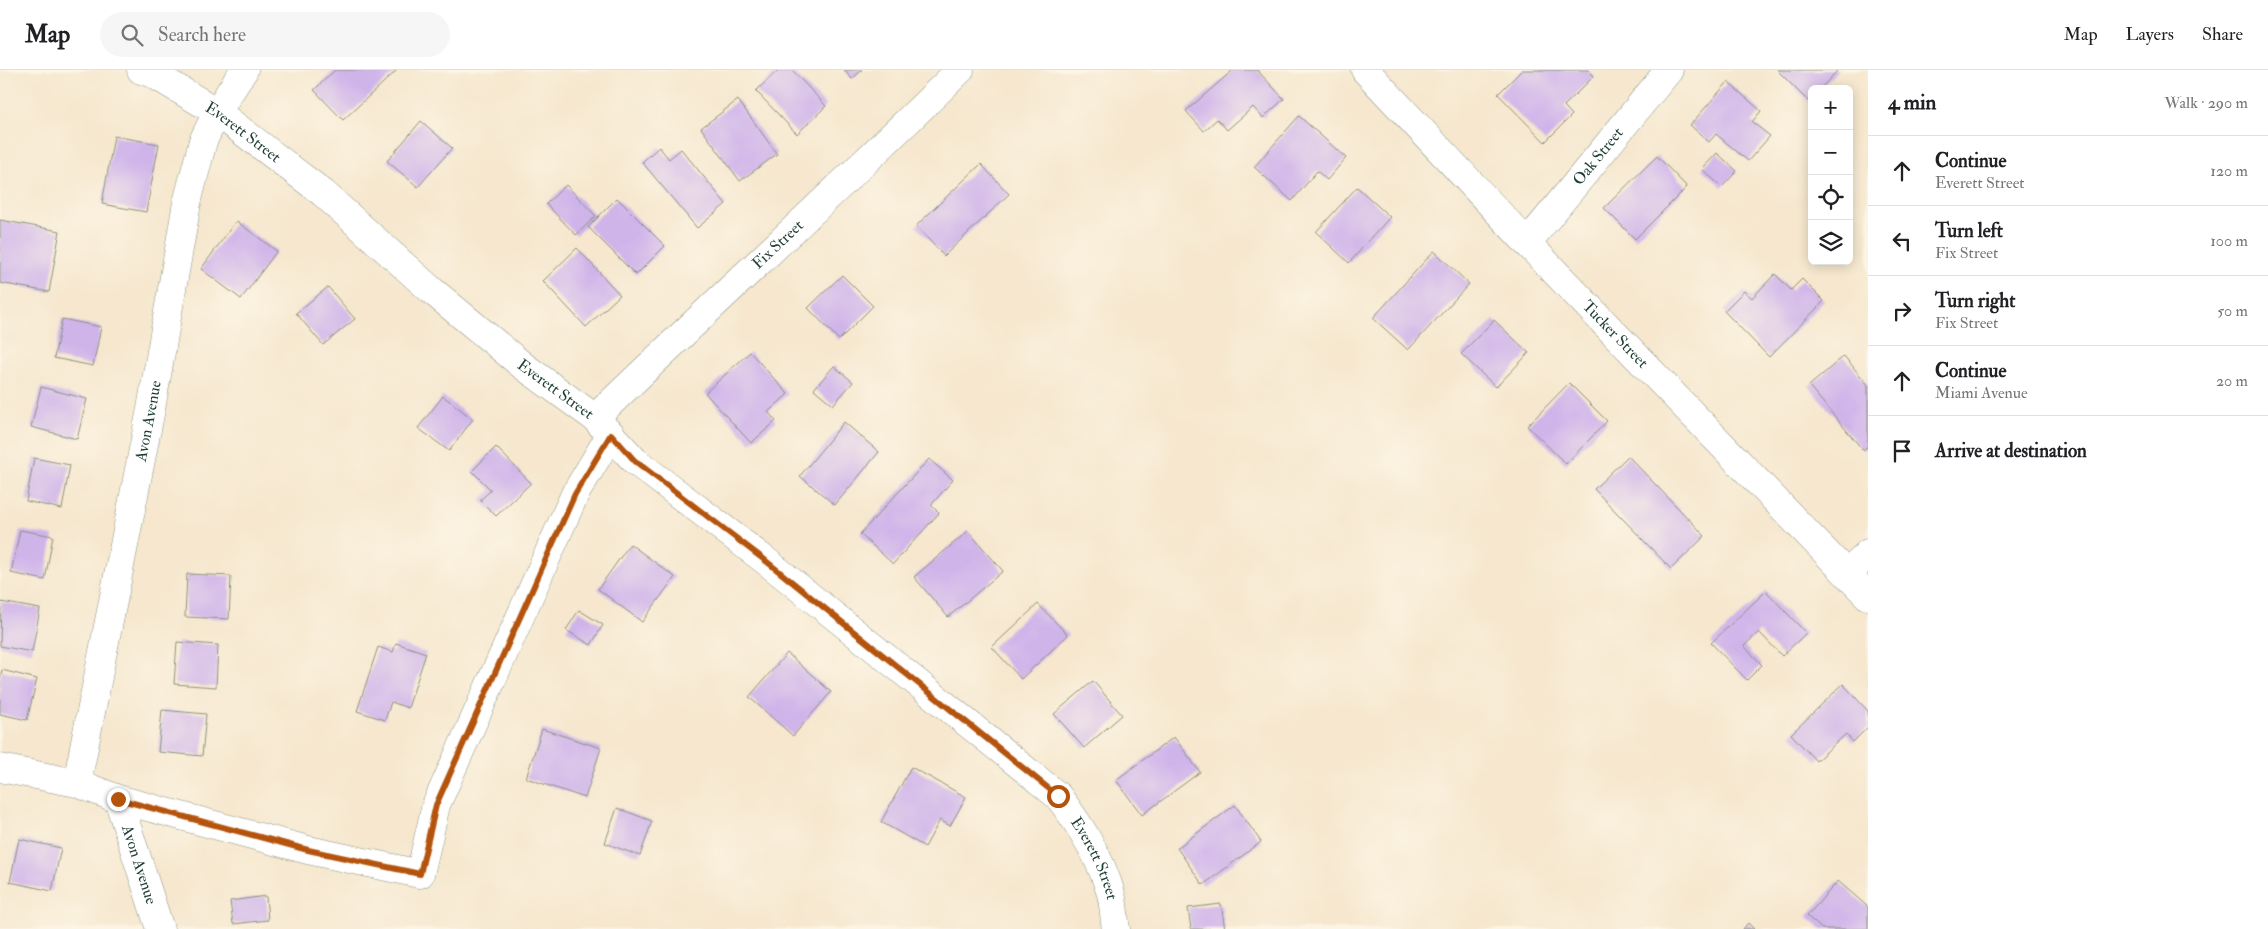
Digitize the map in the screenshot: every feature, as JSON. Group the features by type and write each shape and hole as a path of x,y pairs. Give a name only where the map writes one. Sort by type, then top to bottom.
{"street":[{"name":"Everett Street","path":"141,70 153,74 217,112 323,193 430,290 522,365 603,426 635,461 766,561 1058,796 1078,822 1094,849 1111,895 1116,929"},
{"name":"Avon Avenue","path":"77,783 151,409 187,203 203,141 217,112 244,70"},
{"name":"Fix Street","path":"118,799 308,850 420,874 436,805 575,494 603,426 703,313 847,181 960,70"},
{"name":"Tucker Street","path":"1365,70 1527,243 1868,596"},
{"name":"Oak Street","path":"1527,243 1669,70"},
{"path":"1848,574 1868,553"},
{"path":"0,768 77,783 118,799"},
{"name":"Avon Avenue","path":"118,799 160,929"}],"building":[{"path":"335,70 396,71 343,120 314,90"},
{"path":"778,70 792,70 826,106 797,134 756,91"},
{"path":"844,70 862,70 852,79"},
{"path":"1233,70 1257,70 1284,99 1263,118 1253,107 1227,130 1217,119 1204,131 1186,111"},
{"path":"1522,70 1588,70 1594,76 1564,106 1572,115 1545,142 1498,94"},
{"path":"1777,70 1838,70 1824,85 1808,85 1808,101"},
{"path":"1728,82 1761,111 1752,122 1770,136 1748,161 1716,134 1709,142 1690,125"},
{"path":"738,100 777,154 740,181 701,128"},
{"path":"1299,116 1346,158 1327,180 1317,171 1292,201 1254,167"},
{"path":"421,121 452,148 418,187 387,161"},
{"path":"114,136 159,144 146,212 102,204"},
{"path":"659,147 669,159 681,149 726,204 697,228 642,162"},
{"path":"1717,153 1737,171 1722,187 1702,169"},
{"path":"1657,156 1687,187 1635,239 1604,208"},
{"path":"981,164 1009,194 944,256 916,226"},
{"path":"566,185 596,216 576,235 546,204"},
{"path":"1357,187 1390,217 1349,263 1316,232"},
{"path":"617,198 665,246 636,275 588,227"},
{"path":"0,220 60,231 49,292 0,283"},
{"path":"236,221 277,251 241,299 201,269"},
{"path":"577,248 620,295 586,327 543,281"},
{"path":"1434,251 1469,284 1408,350 1373,318"},
{"path":"1775,274 1791,290 1802,279 1824,301 1769,357 1724,311 1744,291 1752,298"},
{"path":"842,275 873,306 839,340 808,308"},
{"path":"328,287 355,319 323,345 296,313"},
{"path":"62,319 101,327 93,366 54,358"},
{"path":"1494,320 1529,353 1496,387 1461,354"},
{"path":"750,352 788,394 768,412 776,421 751,443 705,393"},
{"path":"1844,356 1868,385 1868,446 1863,450 1809,386"},
{"path":"834,366 853,382 833,405 814,389"},
{"path":"1569,383 1607,421 1566,464 1527,426"},
{"path":"41,387 87,399 77,439 31,427"},
{"path":"443,396 473,419 449,451 418,428"},
{"path":"844,422 879,452 835,505 800,476"},
{"path":"496,447 531,483 496,516 480,500 491,490 472,471"},
{"path":"1628,456 1705,536 1671,569 1594,489"},
{"path":"34,458 70,465 62,509 26,501"},
{"path":"929,459 953,480 931,505 939,513 893,564 860,534"},
{"path":"20,530 53,536 45,580 11,573"},
{"path":"968,531 1003,571 948,617 914,577"},
{"path":"630,544 675,577 642,622 598,589"},
{"path":"187,574 231,576 229,619 185,617"},
{"path":"1766,591 1806,633 1782,656 1759,632 1744,646 1762,665 1747,680 1711,643"},
{"path":"1,602 40,609 32,652 0,646"},
{"path":"1038,604 1068,635 1021,679 992,647"},
{"path":"579,610 603,625 591,645 566,630"},
{"path":"177,642 218,645 216,687 174,684"},
{"path":"396,643 426,653 408,708 391,702 385,720 357,711 378,647 393,652"},
{"path":"787,653 831,692 793,736 749,697"},
{"path":"2,670 37,679 27,720 0,714 0,678"},
{"path":"1093,681 1122,715 1084,748 1054,714"},
{"path":"1843,684 1868,711 1868,727 1853,742 1846,734 1816,761 1791,734"},
{"path":"162,710 206,714 202,756 158,752"},
{"path":"542,729 601,748 585,798 526,778"},
{"path":"1174,737 1200,772 1142,815 1116,780"},
{"path":"911,767 966,797 950,826 940,820 925,847 881,822"},
{"path":"1235,805 1261,842 1203,885 1177,848"},
{"path":"617,808 652,821 640,856 605,843"},
{"path":"19,839 61,848 52,891 10,882"},
{"path":"1838,881 1868,907 1868,929 1822,929 1807,916"},
{"path":"266,896 268,920 233,924 230,901"},
{"path":"1221,904 1225,929 1191,929 1188,908"},
{"path":"1748,923 1754,929 1743,929"}],"route":[{"path":"118,799 308,850 420,874 436,805 575,494 611,434 635,461 766,561 1058,796"}]}
